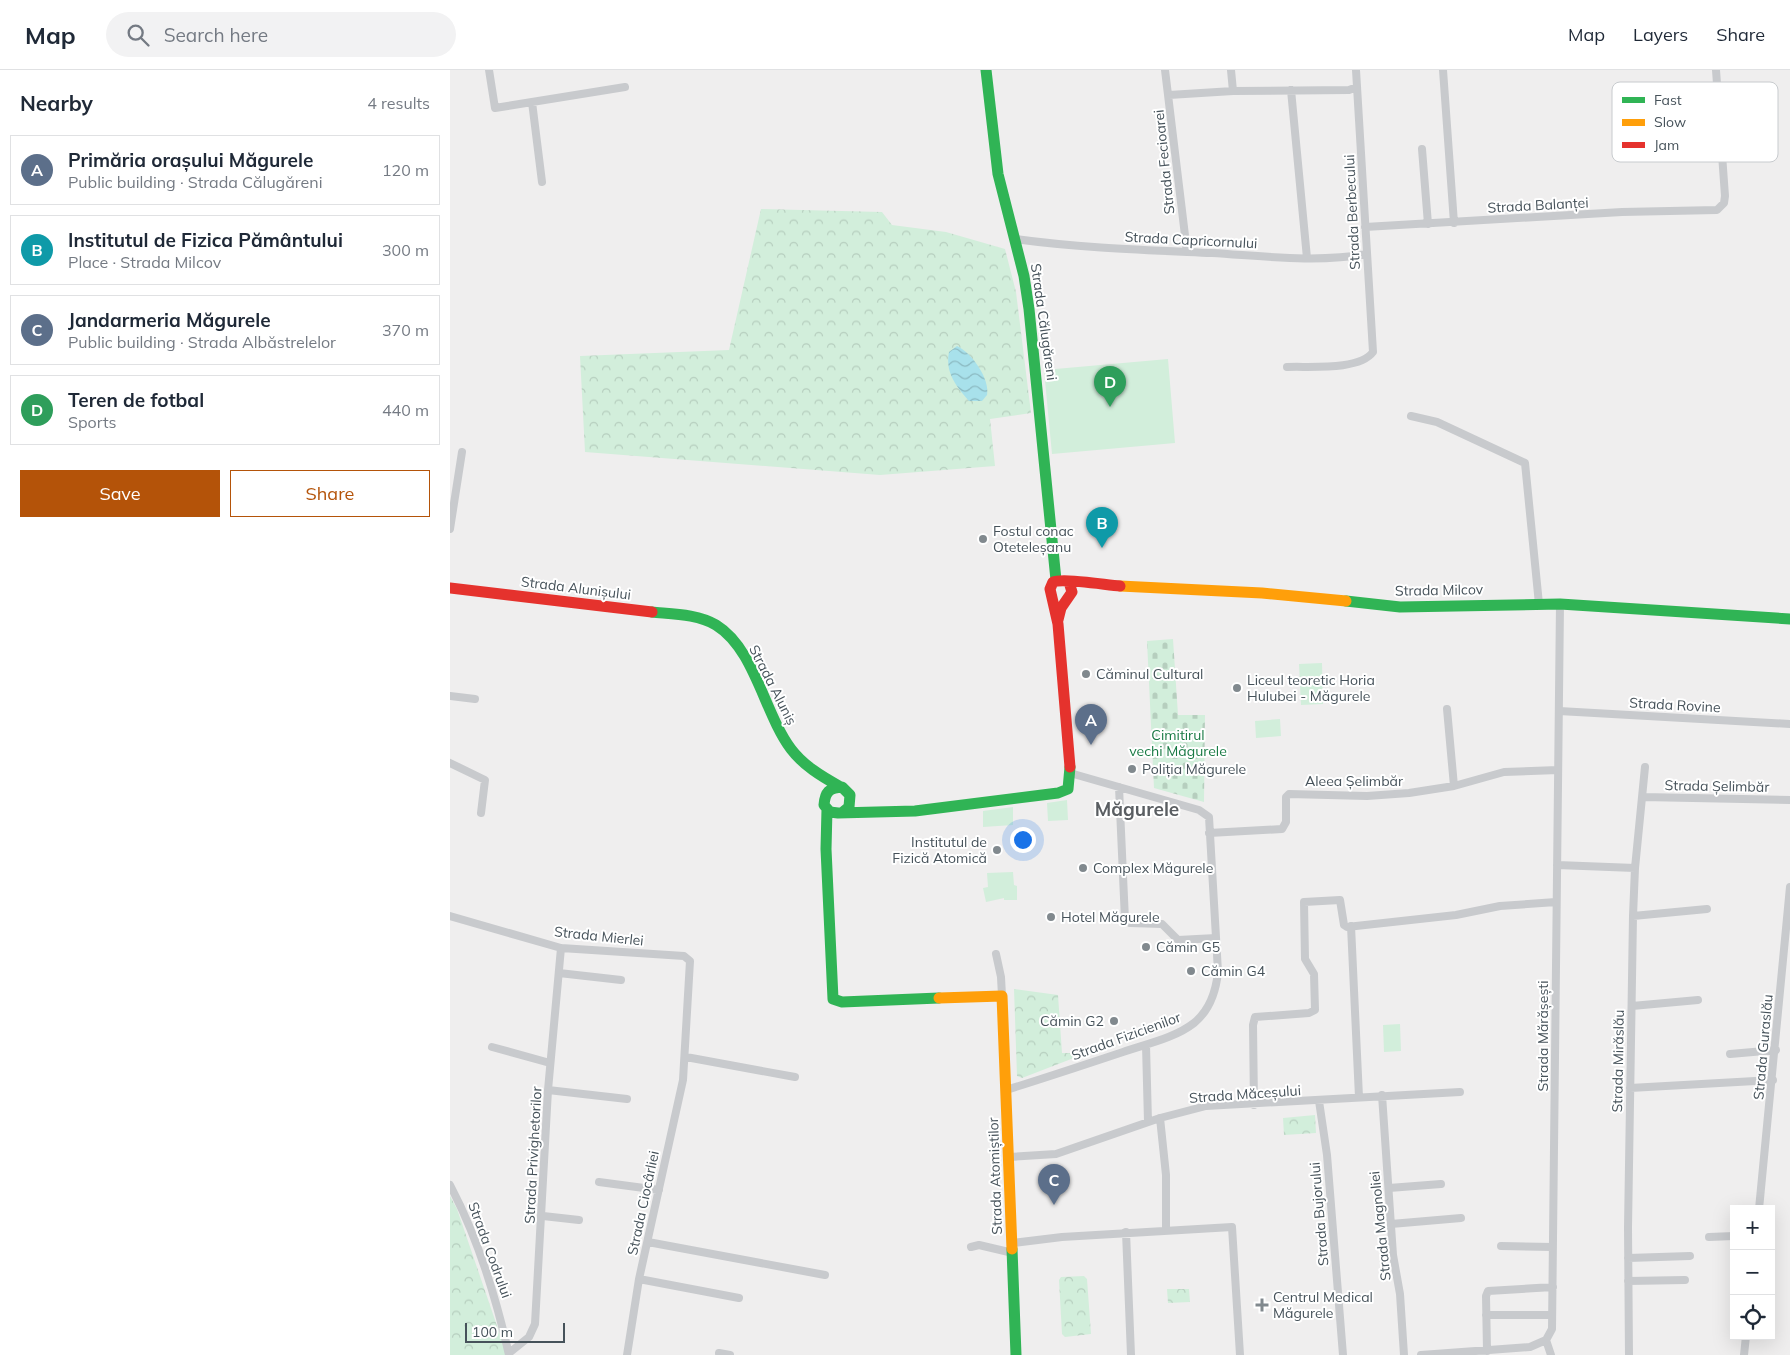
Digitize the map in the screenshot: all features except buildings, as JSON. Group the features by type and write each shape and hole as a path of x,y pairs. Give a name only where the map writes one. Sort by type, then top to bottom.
{"main road":[{"name":"Strada Călugăreni","path":"986,70 998,174 1015,239 1029,309 1056,580"},
{"path":"816,773 824,797 835,811 878,813 915,811 1065,791 1070,784 1070,773 1058,624 1050,589 1056,580 1063,579 1069,592 1059,614 1058,624"},
{"name":"Strada Milcov","path":"1069,592 1089,584 1262,593 1400,606 1560,604 1790,619"},
{"name":"Strada Alunișului","path":"450,588 698,618"},
{"path":"1052,597 1058,601 1069,592"},
{"name":"Strada Aluniș","path":"698,618 715,624 732,640 786,742 799,759 816,773 839,786"},
{"path":"824,797 830,788 839,786 848,792 851,799 849,806 835,811 826,824 833,999 842,1002 1002,996"},
{"path":"851,799 878,813"},
{"name":"Strada Atomiștilor","path":"1002,996 1016,1355"}],"street":[{"path":"489,70 495,108 625,86"},
{"name":"Strada Fecioarei","path":"1165,70 1187,252"},
{"path":"1231,70 1234,91"},
{"name":"Strada Berbecului","path":"1287,367 1353,364 1365,360 1374,352 1356,70"},
{"path":"1443,70 1454,222"},
{"path":"1169,95 1234,91 1349,90 1357,87"},
{"path":"1291,90 1307,258"},
{"path":"532,102 542,182"},
{"path":"1422,149 1428,224"},
{"name":"Strada Balanței","path":"1365,227 1630,212 1712,211 1721,208 1725,196 1723,162"},
{"name":"Strada Capricornului","path":"1015,239 1073,246 1307,258 1353,257 1367,254"},
{"path":"1353,257 1368,273"},
{"path":"1411,416 1437,422 1525,463 1539,604"},
{"path":"450,529 453,500 462,452"},
{"name":"Strada Mărășești","path":"1546,1340 1552,1329 1554,1247 1560,604"},
{"path":"450,696 475,699"},
{"path":"1447,709 1454,786"},
{"name":"Strada Rovine","path":"1559,711 1790,724"},
{"path":"450,763 485,780 481,813"},
{"name":"Strada Mirăslău","path":"1629,1355 1628,1258 1633,916 1635,868 1640,808 1644,797 1645,768"},
{"name":"Aleea Șelimbăr","path":"1210,833 1282,829 1286,822 1286,797 1289,794 1389,795 1454,786 1504,772 1558,770"},
{"name":"Strada Fizicienilor","path":"1006,1090 1146,1044 1182,1030 1194,1023 1206,1010 1217,981 1208,817 1203,811 1070,773"},
{"path":"1119,786 1125,920 1130,923 1162,924 1178,940 1216,938"},
{"name":"Strada Șelimbăr","path":"1644,797 1790,800"},
{"path":"1558,865 1635,868"},
{"name":"Strada Guraslău","path":"1760,1205 1788,944 1790,887"},
{"path":"1254,1104 1252,1032 1255,1017 1310,1014 1315,1010 1314,974 1305,959 1302,904 1306,901 1340,900 1344,925 1351,926 1456,915 1500,906 1556,902"},
{"path":"1633,916 1707,909"},
{"name":"Strada Mierlei","path":"450,916 561,948 684,956 689,959"},
{"path":"1351,926 1359,1097"},
{"name":"Strada Privighetorilor","path":"509,1354 529,1337 534,1328 543,1216 548,1090 561,948"},
{"name":"Strada Atomiștilor","path":"996,954 1001,977 1002,996"},
{"name":"Strada Ciocârliei","path":"627,1355 639,1279 680,1096 686,1057 689,959"},
{"path":"559,973 621,980"},
{"path":"1632,1006 1698,1000"},
{"path":"1146,1044 1148,1122"},
{"path":"492,1047 550,1063"},
{"path":"1730,1054 1776,1050"},
{"path":"686,1057 795,1077"},
{"path":"1630,1088 1773,1080"},
{"path":"548,1090 627,1099"},
{"name":"Strada Măceșului","path":"1009,1157 1056,1154 1160,1118 1206,1106 1460,1092"},
{"name":"Strada Magnoliei","path":"1382,1095 1393,1255 1400,1294 1404,1355"},
{"name":"Strada Bujorului","path":"1320,1101 1327,1155 1343,1355"},
{"path":"1160,1118 1166,1175 1166,1230"},
{"path":"599,1182 659,1190"},
{"path":"1388,1188 1441,1184"},
{"name":"Strada Codrului","path":"450,1185 482,1259 499,1312 509,1354"},
{"path":"543,1216 580,1220"},
{"path":"1391,1224 1461,1218"},
{"path":"971,1247 979,1245 1013,1248 1126,1232 1232,1227 1240,1355"},
{"path":"1126,1232 1131,1355"},
{"path":"1710,1237 1730,1236"},
{"path":"648,1242 825,1275"},
{"path":"1501,1246 1554,1247"},
{"path":"1628,1258 1690,1256"},
{"path":"639,1279 739,1298"},
{"path":"1628,1280 1685,1280"},
{"path":"1487,1350 1486,1296 1491,1290 1553,1287"},
{"path":"1486,1315 1552,1315"},
{"path":"1422,1355 1530,1347 1546,1340 1549,1344 1551,1355"},
{"path":"1744,1355 1746,1340"},
{"path":"719,1353 730,1355"}],"green space":[{"path":"761,209 882,212 892,225 946,232 1005,249 1016,292 1031,413 990,419 995,466 880,475 585,452 580,356 729,350"},
{"path":"1168,359 1175,443 1052,454 1044,370"},
{"name":"Cimitirul vechi Măgurele","path":"1173,639 1178,715 1205,715 1204,802 1154,788 1147,641"},
{"path":"1322,663 1323,704 1301,705 1299,664"},
{"path":"1280,719 1281,736 1256,738 1255,721"},
{"path":"1067,800 1068,820 1048,821 1047,803"},
{"path":"1013,807 1013,825 983,827 983,811"},
{"path":"1013,872 1014,885 1017,886 1017,900 1004,900 1004,898 986,902 983,888 988,887 987,873"},
{"path":"1014,989 1058,995 1062,1053 1079,1053 1079,1056 1022,1078 1017,1076"},
{"path":"1400,1024 1401,1051 1384,1052 1383,1025"},
{"path":"1315,1115 1316,1133 1284,1135 1283,1118"},
{"path":"450,1196 457,1209 507,1355 450,1355"},
{"path":"1084,1276 1087,1279 1091,1334 1065,1337 1062,1334 1059,1280 1061,1277"},
{"path":"1167,1289 1189,1289 1190,1302 1168,1303"}],"water":[{"path":"957,346 974,360 983,374 987,395 982,401 969,401 950,373 949,352"}],"traffic: fast":[{"path":"986,70 998,174 1024,276 1029,309 1056,580"},
{"path":"1346,601 1400,607 1560,604 1790,619"},
{"path":"652,612 685,615 709,621 729,636 750,665 773,718 791,749 807,765 839,786"},
{"path":"843,812 849,807 850,795 842,787 834,788 825,797 824,805 830,812 838,813 915,811 1058,793 1068,789 1070,767"},
{"path":"827,809 826,849 833,999 842,1002 939,998"},
{"path":"1012,1249 1016,1355"}],"traffic: slow":[{"path":"1120,586 1262,593 1346,601"},
{"path":"939,998 1002,996 1012,1249"}],"traffic: jam":[{"path":"1070,767 1058,624 1050,589 1053,582 1058,581 1120,586"},
{"path":"1058,620 1061,608 1072,592 1069,582"},
{"path":"450,588 652,612"}],"place":[{"name":"Teren de fotbal","path":"1110,407"},
{"name":"Fostul conac Oteteleșanu","path":"983,539"},
{"name":"Institutul de Fizica Pământului","path":"1102,548"},
{"name":"Căminul Cultural","path":"1086,674"},
{"name":"Liceul teoretic Horia Hulubei - Măgurele","path":"1237,688"},
{"name":"Primăria orașului Măgurele","path":"1091,745"},
{"name":"Poliția Măgurele","path":"1132,769"},
{"name":"Institutul de Fizică Atomică","path":"997,850"},
{"name":"Complex Măgurele","path":"1083,868"},
{"name":"Hotel Măgurele","path":"1051,917"},
{"name":"Cămin G5","path":"1146,947"},
{"name":"Cămin G4","path":"1191,971"},
{"name":"Cămin G2","path":"1114,1021"},
{"name":"Jandarmeria Măgurele","path":"1054,1205"},
{"name":"Centrul Medical Măgurele","path":"1262,1305"}],"district":[{"name":"Măgurele","path":"1137,809"}]}
